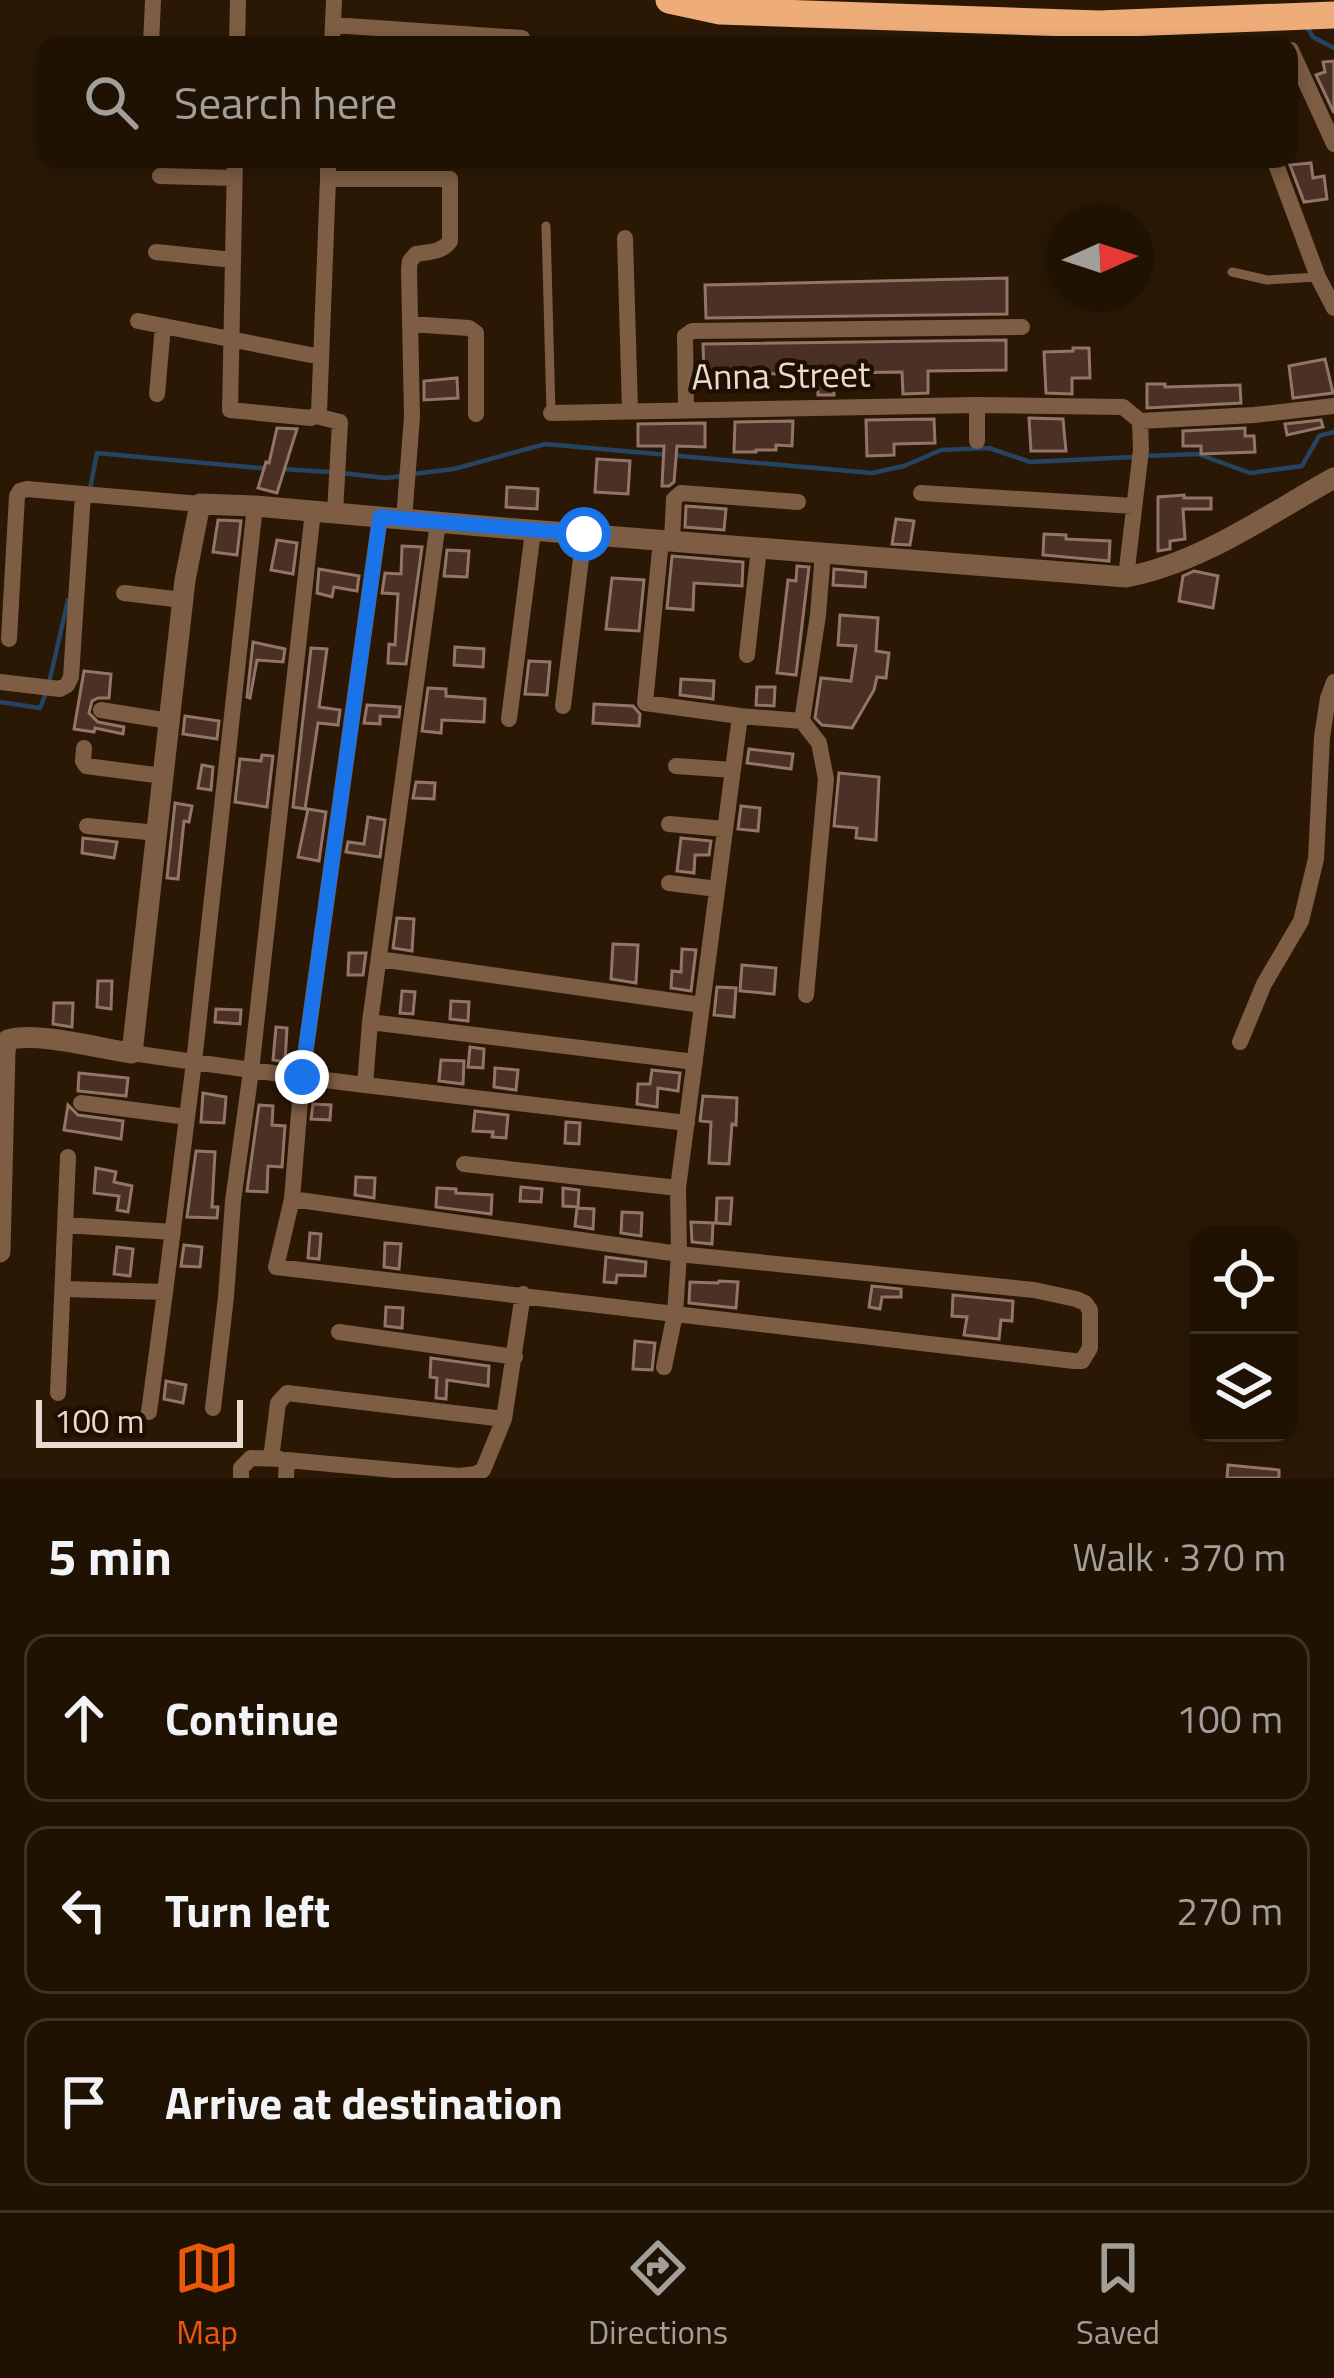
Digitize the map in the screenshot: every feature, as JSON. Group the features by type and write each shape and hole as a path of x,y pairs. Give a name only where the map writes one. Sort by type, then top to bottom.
{"highway":[{"path":"669,0 720,11 1099,24 1334,15"}],"street":[{"path":"151,36 153,0"},
{"path":"237,36 238,0"},
{"path":"332,36 334,0"},
{"path":"333,25 493,36"},
{"path":"1298,65 1334,144"},
{"path":"160,176 234,168 230,410 340,422 324,512 233,1202 213,1408"},
{"path":"316,416 328,168"},
{"path":"404,519 412,417 410,261 450,241 450,168"},
{"path":"1277,168 1334,308"},
{"path":"328,179 450,179"},
{"path":"626,238 630,410"},
{"path":"156,252 233,260"},
{"path":"138,321 321,357"},
{"path":"410,324 469,328 476,333 476,414"},
{"path":"157,394 163,326"},
{"path":"686,409 685,336 692,331 1022,327"},
{"path":"977,405 977,441"},
{"name":"Anna Street","path":"551,412 1123,407 1140,421 1334,406"},
{"path":"1126,577 1140,421"},
{"path":"9,639 16,496 27,489 1126,577 1161,571 1197,555 1334,479"},
{"path":"921,493 1134,506"},
{"path":"0,682 60,689 71,677 83,494"},
{"path":"798,502 676,496 645,703 802,721"},
{"path":"132,1053 183,599 200,504"},
{"path":"149,1412 194,1063 255,506"},
{"path":"292,1199 680,1254 982,1283 1076,1299 1090,1310 1090,1348 1082,1361 1074,1361 276,1267 292,1199 302,1077 380,517"},
{"path":"365,1085 438,522"},
{"path":"509,719 533,531"},
{"path":"563,706 584,534"},
{"path":"747,655 759,548"},
{"path":"806,995 826,779 819,743 802,721 823,553"},
{"path":"124,593 183,599"},
{"path":"1240,1042 1264,985 1301,921 1325,859 1328,698 1334,682"},
{"path":"101,710 169,722"},
{"path":"664,1367 680,1254 678,1188 740,716"},
{"path":"84,748 86,766 163,776"},
{"path":"676,766 733,770"},
{"path":"669,824 725,830"},
{"path":"87,826 157,833"},
{"path":"669,884 717,889"},
{"path":"379,959 702,1005"},
{"path":"370,1022 695,1062"},
{"path":"0,1252 4,1050 8,1040 18,1037 251,1071 687,1123"},
{"path":"81,1103 187,1118"},
{"path":"58,1393 68,1157"},
{"path":"464,1164 678,1188"},
{"path":"65,1226 173,1232"},
{"path":"64,1289 165,1292"},
{"path":"241,1478 241,1468 251,1458 281,1465 459,1476 483,1470 504,1419 524,1294"},
{"path":"339,1332 514,1357"},
{"path":"281,1465 278,1403 287,1393 504,1419"}],"lane":[{"path":"546,226 551,412"},
{"path":"1232,272 1267,280 1318,277"}],"building":[{"path":"1334,61 1334,113 1316,75 1325,72 1323,62"},
{"path":"1311,163 1313,178 1324,176 1327,199 1304,202 1291,168"},
{"path":"1007,278 1007,314 706,318 705,285"},
{"path":"1006,340 1006,370 928,371 928,393 903,394 902,372 833,373 834,395 818,395 817,373 704,375 703,344"},
{"path":"1089,348 1090,378 1072,378 1072,394 1046,393 1044,352"},
{"path":"1325,359 1333,393 1293,398 1289,366"},
{"path":"457,378 458,398 424,400 424,381"},
{"path":"1147,384 1240,385 1241,403 1147,408"},
{"path":"1029,418 1063,419 1066,451 1031,451"},
{"path":"934,419 935,443 894,444 894,455 867,456 866,420"},
{"path":"1321,420 1323,427 1287,435 1285,424"},
{"path":"793,421 792,446 734,452 735,422"},
{"path":"705,423 705,447 677,446 674,482 662,486 664,446 638,446 638,424"},
{"path":"277,428 297,429 277,493 258,488"},
{"path":"1245,428 1245,436 1254,436 1255,452 1201,454 1201,446 1183,446 1183,431"},
{"path":"597,459 630,461 628,494 595,492"},
{"path":"507,487 538,489 537,509 506,507"},
{"path":"1158,497 1211,498 1211,509 1183,509 1185,539 1170,541 1170,549 1158,551"},
{"path":"686,506 726,509 724,530 685,527"},
{"path":"896,519 914,521 910,545 892,544"},
{"path":"218,520 241,521 237,555 213,552"},
{"path":"1044,534 1110,541 1109,561 1043,555"},
{"path":"277,540 297,543 293,574 271,570"},
{"path":"402,546 422,547 406,664 388,663 389,644 395,645 398,594 382,593 385,573 401,574"},
{"path":"447,550 469,551 467,577 444,576"},
{"path":"672,556 743,562 742,586 694,583 693,610 667,608"},
{"path":"797,566 809,567 796,675 777,673 788,580 796,581"},
{"path":"319,569 359,576 357,591 334,587 332,597 317,593"},
{"path":"834,569 866,572 865,587 833,585"},
{"path":"1194,571 1218,576 1213,608 1179,601 1183,576"},
{"path":"612,578 644,580 639,631 606,629"},
{"path":"840,615 878,618 876,651 889,653 886,678 877,677 852,728 822,725 815,718 821,678 851,681 856,646 838,645"},
{"path":"253,642 285,649 283,662 257,660 250,698 247,697"},
{"path":"455,647 484,649 483,667 454,665"},
{"path":"311,648 327,649 319,707 340,710 338,725 318,723 305,809 293,807"},
{"path":"529,661 550,662 547,695 525,694"},
{"path":"84,671 111,674 109,698 92,701 89,713 98,722 124,727 123,734 74,729"},
{"path":"681,679 714,681 713,699 680,695"},
{"path":"757,687 775,687 774,706 756,705"},
{"path":"428,688 446,689 446,696 485,699 484,722 442,720 441,733 422,731"},
{"path":"594,704 633,706 640,714 639,726 593,723"},
{"path":"367,705 400,707 399,717 380,716 380,724 364,723"},
{"path":"185,716 219,721 217,739 183,734"},
{"path":"749,749 793,754 791,769 747,763"},
{"path":"262,755 273,756 267,807 235,802 240,759 261,761"},
{"path":"202,765 213,767 211,790 198,788"},
{"path":"839,773 879,777 876,840 856,838 857,828 834,826"},
{"path":"416,782 435,783 434,799 413,798"},
{"path":"175,803 192,806 189,822 184,821 178,879 167,878"},
{"path":"741,806 760,808 758,831 738,829"},
{"path":"308,809 326,812 319,861 298,857"},
{"path":"368,817 385,820 380,857 346,852 348,842 364,844"},
{"path":"83,838 117,842 114,858 82,853"},
{"path":"681,838 711,841 709,855 695,855 694,873 677,871"},
{"path":"397,918 414,919 412,951 393,948"},
{"path":"613,944 638,945 636,983 611,979"},
{"path":"682,949 696,950 691,991 671,988 672,971 681,972"},
{"path":"349,953 366,953 363,975 348,975"},
{"path":"742,965 776,968 774,994 740,991"},
{"path":"98,981 112,981 111,1009 97,1007"},
{"path":"717,987 736,988 734,1017 714,1015"},
{"path":"402,991 415,992 413,1014 400,1013"},
{"path":"451,1001 469,1002 468,1021 450,1019"},
{"path":"54,1003 73,1003 72,1027 53,1024"},
{"path":"216,1009 241,1010 240,1024 215,1022"},
{"path":"276,1027 287,1028 285,1062 273,1060"},
{"path":"470,1047 484,1049 483,1068 468,1067"},
{"path":"441,1060 464,1061 463,1084 439,1081"},
{"path":"495,1068 518,1070 516,1090 494,1087"},
{"path":"652,1070 680,1073 678,1091 658,1088 657,1107 637,1104 638,1084 650,1084"},
{"path":"79,1073 128,1078 126,1096 78,1091"},
{"path":"203,1093 226,1097 224,1123 201,1122"},
{"path":"703,1096 737,1098 729,1164 709,1163 711,1122 700,1121"},
{"path":"313,1104 331,1105 330,1120 311,1119"},
{"path":"68,1105 78,1115 123,1121 121,1139 64,1130"},
{"path":"259,1105 273,1106 272,1125 285,1126 282,1167 268,1166 267,1192 247,1191"},
{"path":"475,1111 508,1115 506,1138 473,1131"},
{"path":"566,1122 580,1123 579,1144 565,1143"},
{"path":"196,1151 215,1152 212,1207 218,1207 217,1218 187,1217"},
{"path":"96,1168 116,1172 114,1182 132,1186 128,1212 117,1210 119,1196 94,1193"},
{"path":"356,1177 375,1178 374,1198 355,1195"},
{"path":"521,1187 542,1189 541,1202 520,1201"},
{"path":"437,1188 492,1195 491,1214 436,1207"},
{"path":"563,1188 579,1190 578,1207 563,1206"},
{"path":"717,1198 732,1198 730,1224 716,1223"},
{"path":"577,1208 594,1209 593,1229 575,1226"},
{"path":"622,1212 642,1213 641,1236 621,1233"},
{"path":"691,1222 713,1223 712,1244 692,1242"},
{"path":"310,1233 321,1234 319,1259 308,1258"},
{"path":"385,1243 401,1244 399,1269 384,1267"},
{"path":"184,1245 202,1247 200,1267 181,1266"},
{"path":"117,1247 133,1249 130,1276 114,1274"},
{"path":"606,1257 646,1262 645,1276 617,1275 616,1283 604,1282"},
{"path":"690,1282 738,1282 736,1308 689,1303"},
{"path":"872,1286 901,1289 901,1297 882,1297 880,1309 869,1307"},
{"path":"953,1295 1013,1301 1012,1321 1001,1320 999,1339 964,1335 967,1317 952,1316"},
{"path":"386,1307 403,1308 402,1328 385,1326"},
{"path":"635,1341 655,1343 652,1370 633,1369"},
{"path":"431,1358 489,1366 488,1386 447,1380 446,1399 436,1398"},
{"path":"166,1381 186,1385 183,1403 164,1399"},
{"path":"1228,1465 1279,1470 1279,1478 1227,1478"}],"waterway":[{"path":"1306,25 1313,37 1334,48"},
{"path":"1145,456 1198,454 1250,473 1302,466 1319,436 1334,432"},
{"path":"413,474 454,469 545,444 872,473 941,450 989,448 1030,462 1134,457"},
{"path":"90,489 97,453 270,469"},
{"path":"282,469 330,472"},
{"path":"341,473 402,476"},
{"path":"49,683 68,600"},
{"path":"0,702 40,708 46,693"}],"route":[{"path":"302,1077 380,517 584,534"}]}
